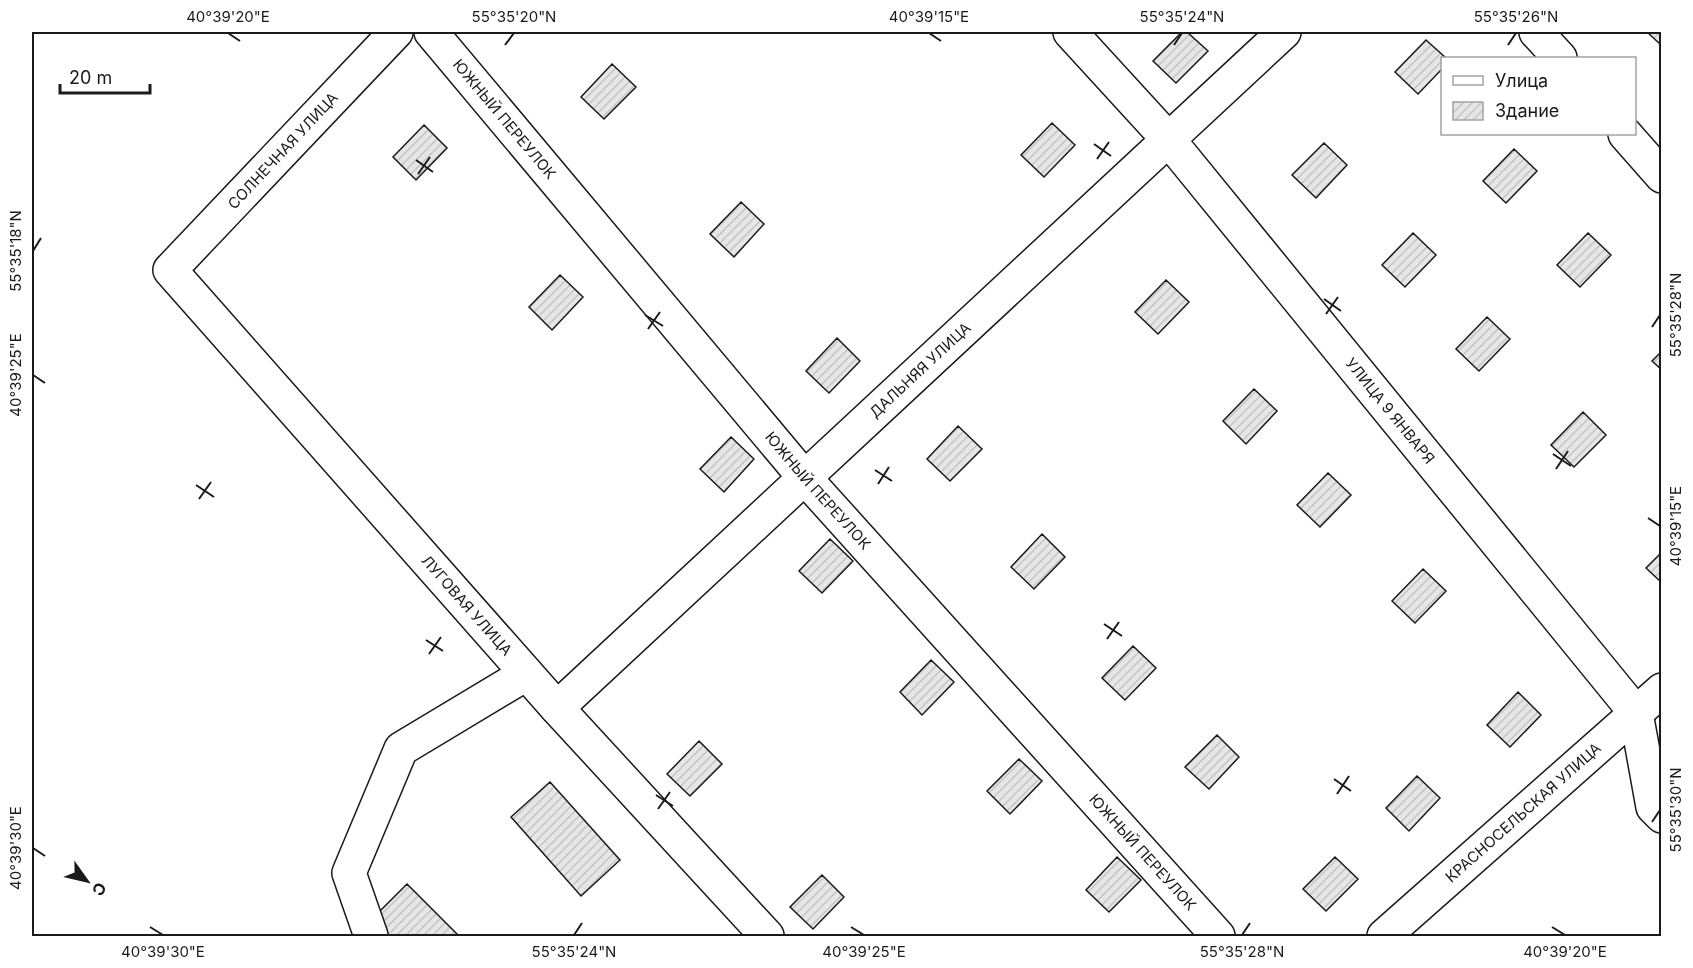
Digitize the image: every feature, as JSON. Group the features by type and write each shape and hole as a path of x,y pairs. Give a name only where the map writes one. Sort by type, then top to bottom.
{"street":[{"name":"СОЛНЕЧНАЯ УЛИЦА","path":"170,270 396,32"},
{"name":"ЮЖНЫЙ ПЕРЕУЛОК","path":"431,32 804,477 1218,936"},
{"name":"УЛИЦА 9 ЯНВАРЯ","path":"1070,32 1168,139 1636,712 1653,807 1662,816"},
{"name":"ДАЛЬНЯЯ УЛИЦА","path":"556,708 1284,32"},
{"path":"1536,32 1559,57"},
{"path":"1626,135 1662,176"},
{"name":"ЛУГОВАЯ УЛИЦА","path":"170,270 556,708 767,936"},
{"path":"371,936 349,873 401,749 526,674"},
{"name":"КРАСНОСЕЛЬСКАЯ УЛИЦА","path":"1384,936 1662,690"}],"building":[{"path":"1182,32 1187,32 1208,51 1176,83 1153,61"},
{"path":"1647,32 1662,32 1662,42 1660,44"},
{"path":"1426,40 1445,57 1441,57 1441,70 1418,94 1395,72"},
{"path":"612,64 636,87 604,119 581,97"},
{"path":"1052,123 1075,145 1044,177 1021,155"},
{"path":"424,125 447,148 416,180 393,157"},
{"path":"1324,143 1347,165 1316,198 1292,175"},
{"path":"1514,149 1537,171 1506,203 1483,181"},
{"path":"741,202 764,224 734,257 710,234"},
{"path":"1413,233 1436,255 1405,287 1382,265"},
{"path":"1588,233 1611,255 1580,287 1557,265"},
{"path":"560,275 583,297 552,330 529,307"},
{"path":"1166,280 1189,302 1158,334 1135,312"},
{"path":"1487,317 1510,339 1479,371 1456,349"},
{"path":"837,338 860,361 829,393 806,371"},
{"path":"1662,351 1662,370 1652,361"},
{"path":"1254,389 1277,411 1246,444 1223,421"},
{"path":"1583,412 1606,435 1574,467 1551,445"},
{"path":"958,426 982,449 950,481 927,459"},
{"path":"731,437 754,459 724,492 700,469"},
{"path":"1328,473 1351,495 1320,527 1297,505"},
{"path":"1042,534 1065,557 1034,589 1011,567"},
{"path":"830,539 853,561 822,593 799,571"},
{"path":"1662,552 1662,583 1646,568"},
{"path":"1423,569 1446,591 1415,623 1392,601"},
{"path":"1133,646 1156,668 1125,700 1102,678"},
{"path":"931,660 954,682 922,715 900,692"},
{"path":"1518,692 1541,715 1510,747 1487,725"},
{"path":"1217,735 1239,757 1209,789 1185,767"},
{"path":"699,741 722,764 690,796 667,774"},
{"path":"1019,759 1042,781 1010,814 987,791"},
{"path":"1417,776 1440,798 1409,831 1386,808"},
{"path":"550,782 620,860 581,896 511,817"},
{"path":"1117,857 1141,880 1109,912 1086,890"},
{"path":"1335,857 1358,879 1326,911 1303,889"},
{"path":"822,875 844,897 813,929 790,907"},
{"path":"407,884 459,936 387,936 371,920"}]}
